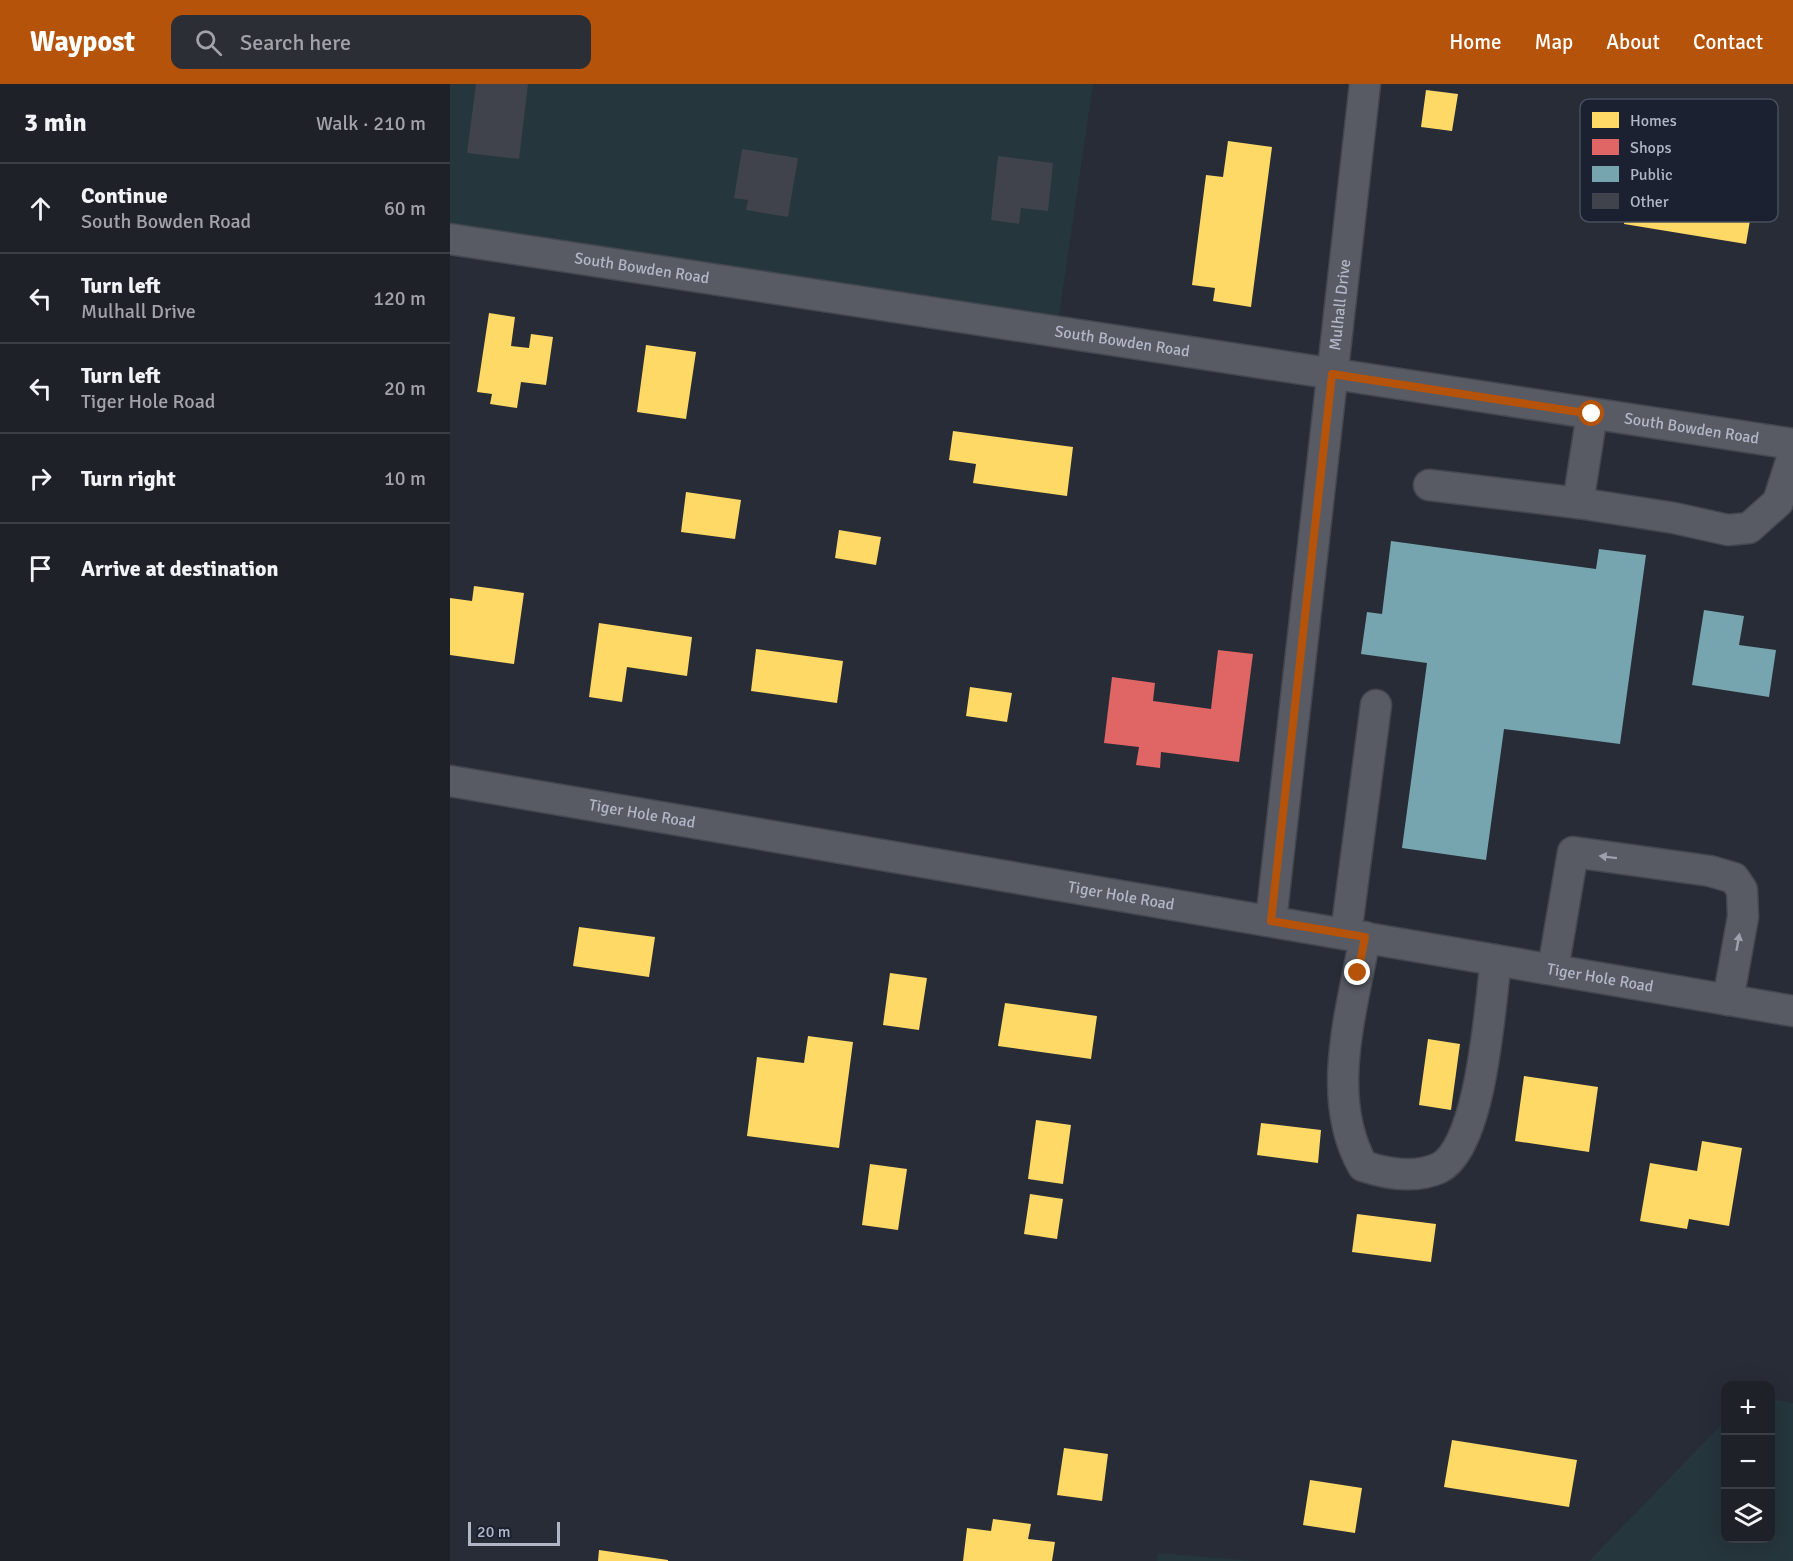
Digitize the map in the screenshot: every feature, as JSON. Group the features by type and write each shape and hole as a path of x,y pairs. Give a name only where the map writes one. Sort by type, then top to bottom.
{"street":[{"name":"Mulhall Drive","path":"1271,921 1365,84"},
{"name":"South Bowden Road","path":"450,239 1793,444"},
{"path":"1578,503 1592,414"},
{"path":"1429,485 1578,503 1674,518 1728,530 1749,528 1778,502 1793,455"},
{"path":"1376,705 1341,1087 1351,1145 1363,1166 1380,1172 1414,1175 1441,1167 1464,1139 1480,1084 1496,960"},
{"name":"Tiger Hole Road","path":"450,781 1793,1011"},
{"path":"1553,969 1573,852 1710,871 1734,878 1742,890 1743,916 1728,1000"}],"shaded area":[{"path":"450,84 1093,84 1059,316 450,226"},
{"path":"1775,1400 1793,1403 1793,1561 1589,1561 1721,1425 1721,1543 1775,1543"},
{"path":"1158,1553 1254,1561 1157,1561"}],"building: Homes":[{"path":"1426,90 1458,94 1452,131 1421,127"},
{"path":"1228,141 1272,147 1251,307 1213,301 1215,288 1192,285 1206,175 1223,177"},
{"path":"1624,222 1750,222 1746,244 1624,224"},
{"path":"489,313 515,317 511,346 529,348 531,334 553,337 546,385 521,382 517,408 490,404 492,394 477,392"},
{"path":"646,345 696,352 686,419 637,412"},
{"path":"953,431 1073,447 1067,496 973,483 976,464 949,460"},
{"path":"686,492 741,500 735,539 681,532"},
{"path":"839,530 881,537 876,565 835,558"},
{"path":"474,586 524,593 514,664 450,655 450,598 472,601"},
{"path":"599,623 692,637 687,676 627,667 622,702 589,697"},
{"path":"756,649 843,661 837,703 751,691"},
{"path":"970,687 1012,693 1007,722 966,716"},
{"path":"579,927 655,937 649,977 573,966"},
{"path":"890,973 927,978 919,1030 883,1025"},
{"path":"1005,1003 1097,1016 1091,1059 998,1046"},
{"path":"808,1036 853,1042 839,1148 747,1136 757,1057 804,1063"},
{"path":"1428,1039 1460,1044 1451,1110 1419,1105"},
{"path":"1524,1076 1598,1087 1589,1152 1515,1141"},
{"path":"1036,1120 1071,1125 1063,1184 1028,1179"},
{"path":"1261,1123 1321,1130 1318,1163 1257,1155"},
{"path":"1702,1141 1742,1148 1729,1226 1689,1219 1687,1229 1640,1221 1650,1163 1697,1171"},
{"path":"870,1164 907,1169 898,1230 862,1225"},
{"path":"1030,1194 1063,1199 1057,1239 1024,1234"},
{"path":"1357,1214 1436,1224 1431,1262 1352,1252"},
{"path":"1452,1440 1577,1460 1569,1507 1444,1487"},
{"path":"1064,1448 1108,1454 1102,1501 1057,1495"},
{"path":"1310,1480 1362,1488 1355,1533 1303,1525"},
{"path":"993,1519 1031,1524 1028,1539 1055,1542 1052,1561 963,1561 967,1528 991,1531"},
{"path":"599,1550 668,1560 668,1561 598,1561"}],"building: Shops":[{"path":"1218,650 1253,654 1239,762 1161,752 1160,768 1136,765 1139,747 1104,743 1112,677 1155,683 1153,701 1211,709"}],"building: Public":[{"path":"1391,541 1596,569 1599,549 1646,555 1620,744 1504,729 1486,860 1402,848 1427,663 1361,654 1367,612 1382,614"},
{"path":"1704,610 1744,616 1739,645 1776,650 1769,697 1692,685"}],"building: Other":[{"path":"476,84 528,84 519,159 467,153"},
{"path":"742,149 798,158 788,217 746,210 748,200 734,198"},
{"path":"998,156 1053,163 1048,211 1021,208 1019,224 991,220"}],"route":[{"path":"1358,973 1365,937 1271,921 1332,374 1592,414"}]}
